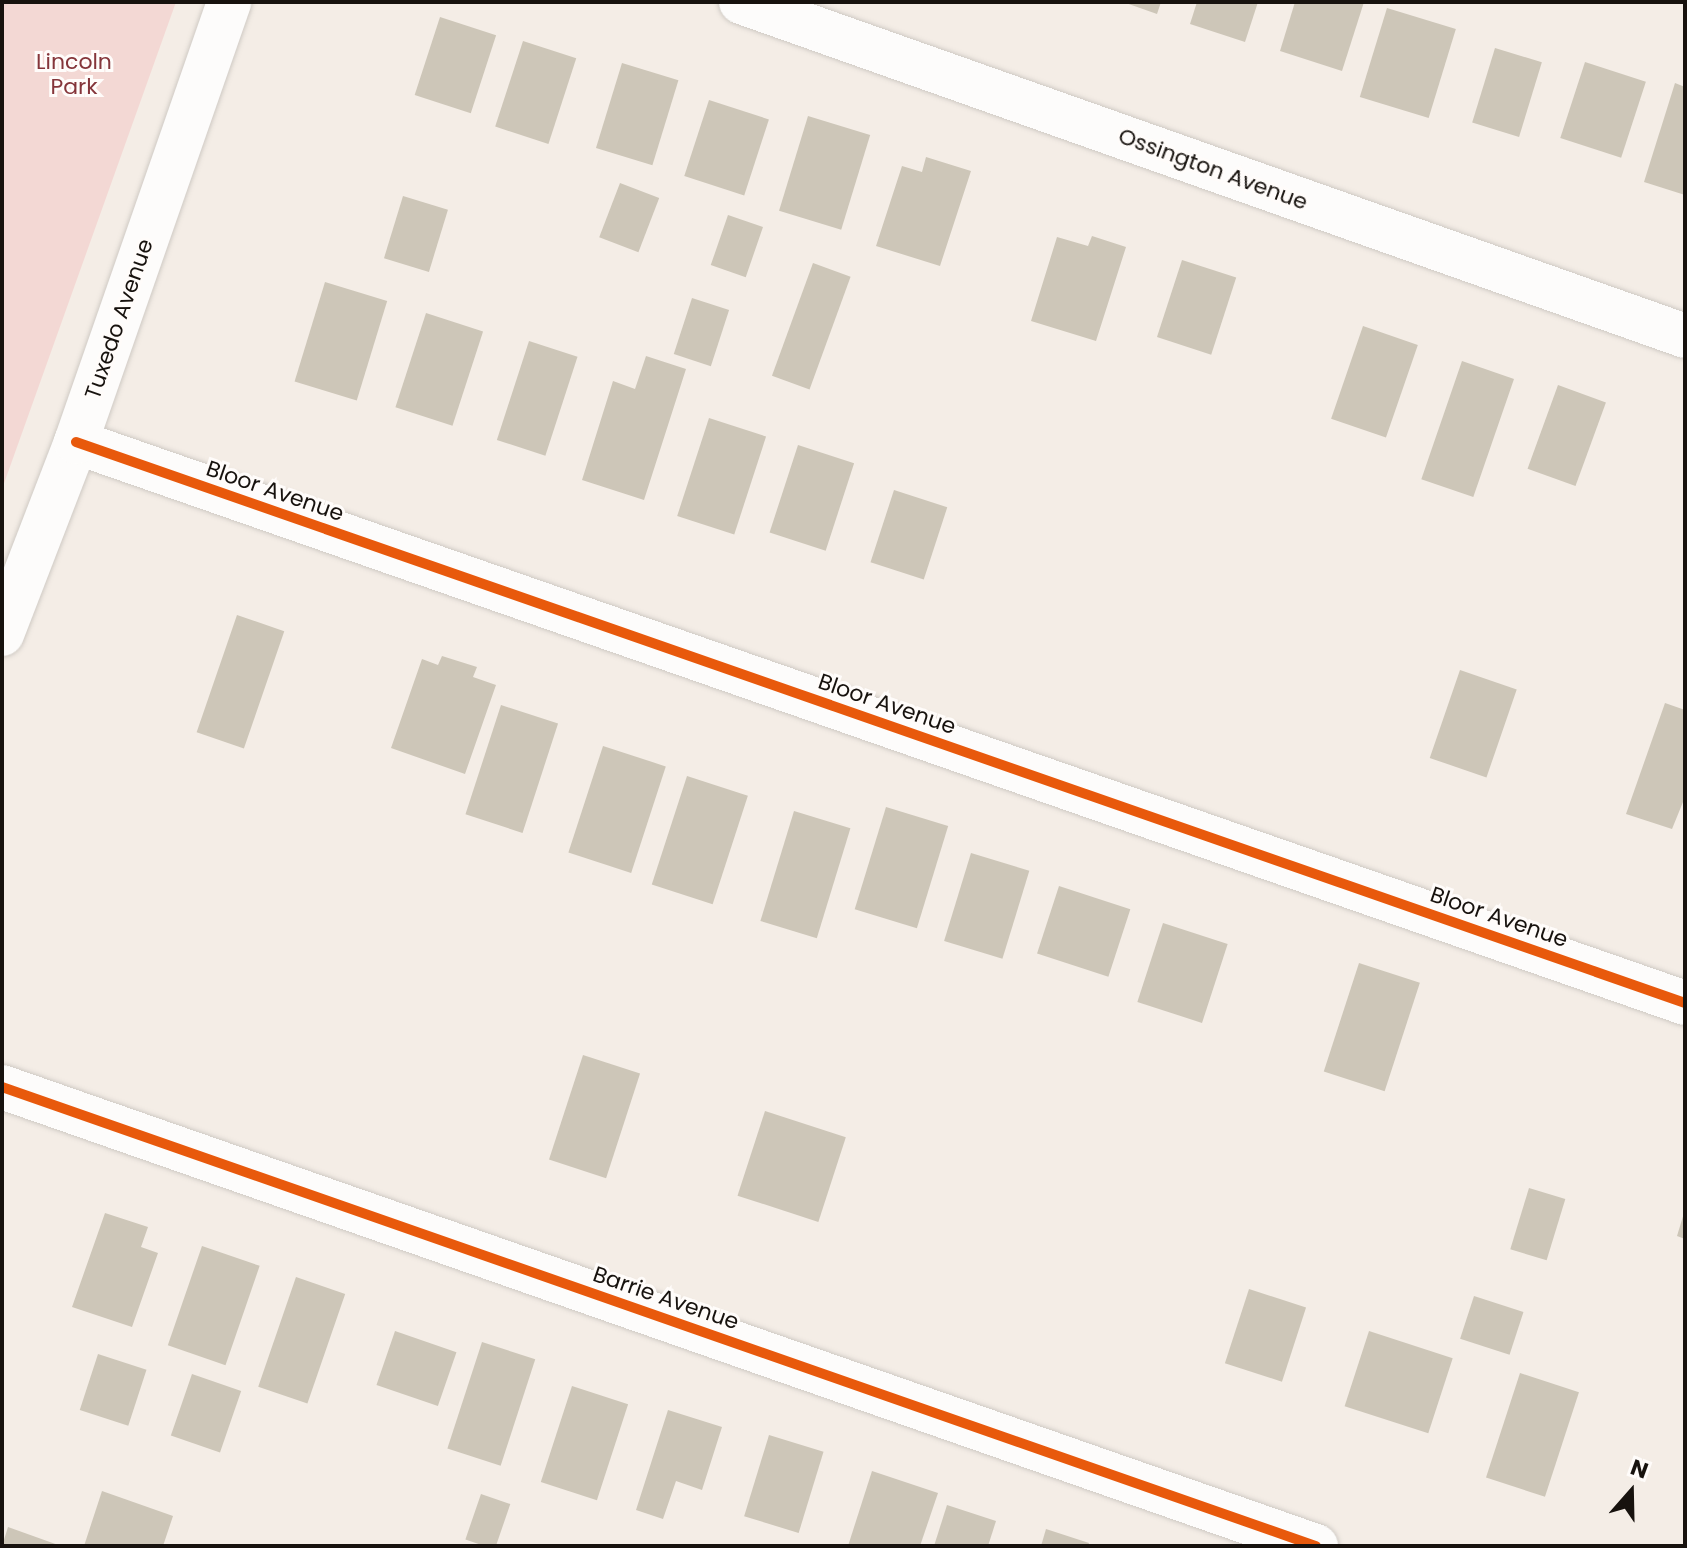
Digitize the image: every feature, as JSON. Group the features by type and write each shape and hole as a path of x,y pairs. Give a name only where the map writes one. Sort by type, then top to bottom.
{"street":[{"name":"Tuxedo Avenue","path":"2,634 12,570 76,442 229,2"},
{"name":"Ossington Avenue","path":"741,2 1685,336"},
{"name":"Bloor Avenue","path":"76,442 1685,1003"},
{"name":"Barrie Avenue","path":"2,1087 1316,1546"}],"green space":[{"name":"Lincoln Park","path":"2,2 176,2 2,489"}],"building":[{"path":"1123,2 1161,2 1157,14"},
{"path":"1197,2 1258,2 1245,42 1190,24"},
{"path":"1295,2 1364,2 1342,71 1280,51"},
{"path":"1387,8 1456,29 1429,118 1360,97"},
{"path":"440,17 496,35 471,113 415,95"},
{"path":"523,41 576,58 548,144 495,127"},
{"path":"1495,48 1542,62 1519,137 1472,123"},
{"path":"1585,62 1646,82 1621,158 1560,138"},
{"path":"622,63 678,80 652,165 596,148"},
{"path":"1675,83 1685,87 1685,195 1644,182"},
{"path":"709,100 769,119 744,196 684,176"},
{"path":"808,116 870,135 841,230 779,211"},
{"path":"926,157 971,171 940,266 876,246 902,166 922,172"},
{"path":"620,183 659,198 638,252 599,237"},
{"path":"403,196 448,210 429,272 384,258"},
{"path":"728,215 763,227 746,277 711,265"},
{"path":"1092,236 1126,247 1096,341 1031,321 1057,237 1088,246"},
{"path":"1182,260 1236,278 1211,355 1157,337"},
{"path":"813,263 851,277 810,389 772,376"},
{"path":"325,282 387,301 357,400 295,381"},
{"path":"692,298 729,310 711,366 674,354"},
{"path":"426,313 483,332 452,426 395,407"},
{"path":"1363,326 1418,345 1386,438 1331,419"},
{"path":"529,341 578,357 545,456 497,440"},
{"path":"646,356 686,369 644,500 582,480 613,381 635,389"},
{"path":"1462,361 1514,379 1473,497 1421,479"},
{"path":"1558,385 1606,402 1575,486 1528,469"},
{"path":"709,418 766,437 734,534 677,516"},
{"path":"798,445 854,463 826,551 770,532"},
{"path":"894,490 947,507 924,580 871,562"},
{"path":"237,615 284,631 244,749 197,732"},
{"path":"442,656 477,667 473,677 496,685 465,774 391,748 422,659 438,665"},
{"path":"1460,670 1517,690 1486,777 1430,758"},
{"path":"1665,703 1685,710 1685,797 1672,829 1626,814"},
{"path":"501,705 558,724 523,833 465,814"},
{"path":"603,746 666,766 631,873 568,853"},
{"path":"687,776 748,796 713,904 652,884"},
{"path":"886,807 948,826 917,928 855,909"},
{"path":"794,811 850,828 817,938 760,921"},
{"path":"971,853 1029,871 1002,959 944,941"},
{"path":"1059,886 1130,909 1108,977 1037,954"},
{"path":"1163,923 1228,944 1202,1023 1137,1002"},
{"path":"1359,963 1420,983 1385,1091 1324,1071"},
{"path":"583,1055 640,1074 606,1178 549,1160"},
{"path":"765,1111 846,1137 818,1222 737,1196"},
{"path":"1529,1188 1565,1199 1547,1260 1510,1249"},
{"path":"105,1213 148,1227 141,1247 158,1253 132,1327 72,1307"},
{"path":"1685,1213 1685,1239 1677,1236"},
{"path":"202,1246 260,1266 225,1365 168,1345"},
{"path":"296,1277 345,1294 307,1404 258,1387"},
{"path":"1249,1289 1306,1308 1282,1382 1225,1363"},
{"path":"1474,1296 1523,1312 1510,1355 1460,1339"},
{"path":"395,1331 456,1352 438,1406 376,1385"},
{"path":"1369,1331 1453,1358 1428,1433 1345,1406"},
{"path":"482,1342 535,1359 501,1466 447,1449"},
{"path":"98,1354 147,1370 128,1426 80,1410"},
{"path":"1520,1373 1579,1392 1545,1497 1486,1478"},
{"path":"192,1374 241,1391 220,1452 171,1435"},
{"path":"572,1386 628,1404 597,1500 541,1482"},
{"path":"668,1410 722,1427 702,1490 676,1481 663,1519 636,1510"},
{"path":"769,1435 824,1452 799,1533 744,1516"},
{"path":"872,1471 938,1493 920,1546 848,1546"},
{"path":"102,1491 173,1516 163,1546 84,1546"},
{"path":"481,1494 510,1504 496,1546 465,1539"},
{"path":"947,1505 996,1521 988,1546 934,1546"},
{"path":"8,1527 61,1546 2,1546"},
{"path":"1046,1529 1089,1543 1088,1546 1041,1546"}],"cycle path":[{"path":"76,442 1685,1003"},
{"path":"2,1087 1316,1546"}]}
